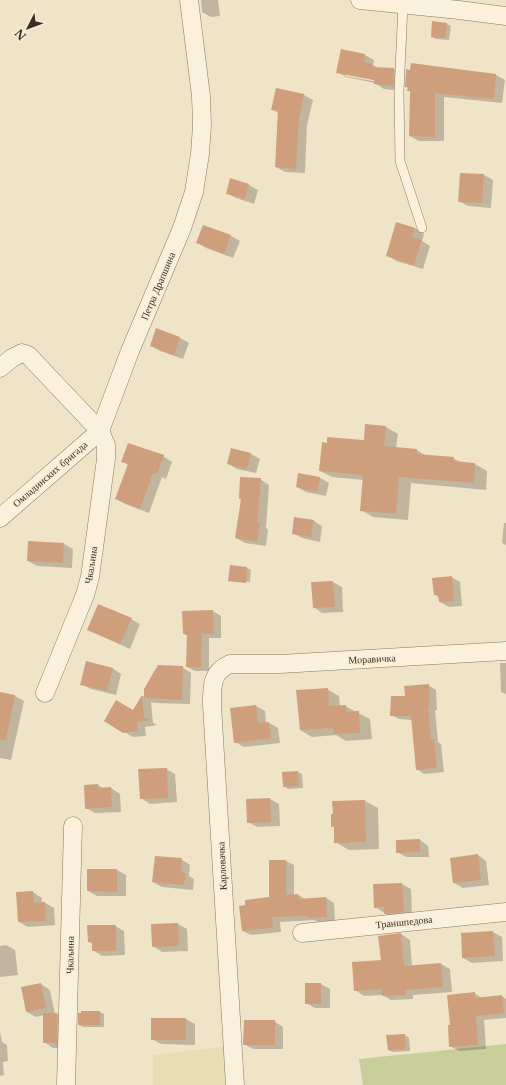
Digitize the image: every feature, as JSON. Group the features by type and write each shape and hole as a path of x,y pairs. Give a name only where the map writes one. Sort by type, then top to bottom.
{"street":[{"name":"Петра Драпшина","path":"100,431 130,351 182,228 194,192 200,154 202,125 201,96 189,0"},
{"path":"360,0 403,4 460,5 506,16"},
{"path":"0,368 12,358 22,353 28,355 100,431"},
{"name":"Омладинских бригада","path":"0,518 100,431"},
{"name":"Чкаљина","path":"45,693 85,595 90,577 106,459 106,445 100,431"},
{"name":"Моравичка","path":"238,663 280,664 506,651"},
{"name":"Карловачка","path":"235,1085 212,690 214,677 218,671 224,666 238,663"},
{"name":"Чкаљина","path":"66,1085 73,826"},
{"name":"Траншпедова","path":"302,933 506,912"}],"lane":[{"path":"403,4 399,92 400,161 422,228"}],"shaded area":[{"path":"227,1046 240,1085 153,1085 153,1055"}],"green space":[{"path":"506,1044 506,1085 363,1085 359,1059"}],"building":[{"path":"432,21 447,23 445,38 431,37"},
{"path":"341,49 365,54 364,62 373,64 372,67 394,68 393,86 374,84 374,80 336,73"},
{"path":"411,63 496,74 494,99 435,93 435,137 409,136 410,91 407,91 408,87 405,87 406,69 410,70"},
{"path":"276,88 304,94 299,119 296,169 275,167 278,111 271,110"},
{"path":"460,173 484,174 482,203 458,202"},
{"path":"230,178 249,184 245,199 226,194"},
{"path":"396,222 415,228 412,237 422,240 414,265 386,256"},
{"path":"203,225 231,235 224,254 196,243"},
{"path":"156,328 180,337 174,355 150,346"},
{"path":"365,424 386,426 384,446 417,449 417,454 454,457 453,461 475,463 474,483 399,477 396,514 360,511 363,475 319,471 322,442 327,443 327,437 364,440"},
{"path":"128,443 164,455 157,474 153,473 140,509 115,499 128,464 121,462"},
{"path":"231,448 251,453 247,469 227,464"},
{"path":"298,473 320,477 317,492 296,487"},
{"path":"240,477 261,478 257,523 260,523 257,542 235,538 241,499 239,499"},
{"path":"294,517 314,520 311,537 292,534"},
{"path":"28,541 64,543 63,563 27,561"},
{"path":"230,565 247,567 246,583 228,581"},
{"path":"452,576 454,601 439,602 438,595 434,595 432,578"},
{"path":"333,581 335,607 313,608 311,582"},
{"path":"98,604 132,618 120,644 87,630"},
{"path":"213,610 214,634 202,634 201,667 186,667 187,634 183,634 182,611"},
{"path":"86,661 113,668 107,691 80,685"},
{"path":"158,665 183,666 182,700 144,698 144,689"},
{"path":"429,684 430,706 428,706 431,739 434,739 437,768 416,770 411,716 390,716 391,696 405,696 404,686"},
{"path":"328,688 329,706 346,705 346,712 359,711 360,733 334,734 333,728 300,730 296,690"},
{"path":"0,692 15,695 6,740 0,740"},
{"path":"142,695 144,717 151,720 137,722 138,731 123,733 104,721 116,700 133,710"},
{"path":"256,705 258,723 269,722 271,738 234,743 230,708"},
{"path":"167,768 168,798 140,799 138,769"},
{"path":"298,771 299,786 283,787 282,772"},
{"path":"98,784 98,788 111,787 112,807 85,809 84,785"},
{"path":"270,798 271,822 247,823 246,799"},
{"path":"365,800 366,842 334,843 334,826 331,827 331,814 333,814 332,801"},
{"path":"420,839 420,852 396,853 396,840"},
{"path":"478,854 481,880 453,883 450,858"},
{"path":"155,856 182,858 181,872 186,873 184,885 152,882"},
{"path":"269,860 286,860 286,895 298,894 299,899 326,897 327,917 272,917 273,928 242,931 239,906 245,905 245,900 269,897"},
{"path":"87,869 117,869 117,892 87,891"},
{"path":"402,883 404,912 384,914 384,907 374,908 373,884"},
{"path":"33,891 34,903 45,902 46,921 18,922 16,892"},
{"path":"178,923 179,946 152,947 151,924"},
{"path":"87,925 116,925 116,951 92,951 92,942 88,942"},
{"path":"493,931 495,956 462,958 461,933"},
{"path":"401,933 404,966 441,963 443,987 405,990 405,995 382,996 381,989 354,991 352,962 381,960 378,936"},
{"path":"41,983 46,1008 26,1012 21,987"},
{"path":"305,983 321,983 321,1004 305,1004"},
{"path":"475,992 475,998 502,995 504,1013 476,1016 478,1045 449,1047 448,1025 450,1025 447,995"},
{"path":"81,1011 100,1011 100,1025 78,1025 78,1013 81,1013"},
{"path":"43,1013 57,1013 57,1043 43,1043"},
{"path":"151,1018 186,1018 186,1040 151,1040"},
{"path":"244,1020 275,1020 275,1045 243,1045"},
{"path":"405,1034 406,1049 388,1050 386,1035"}]}
